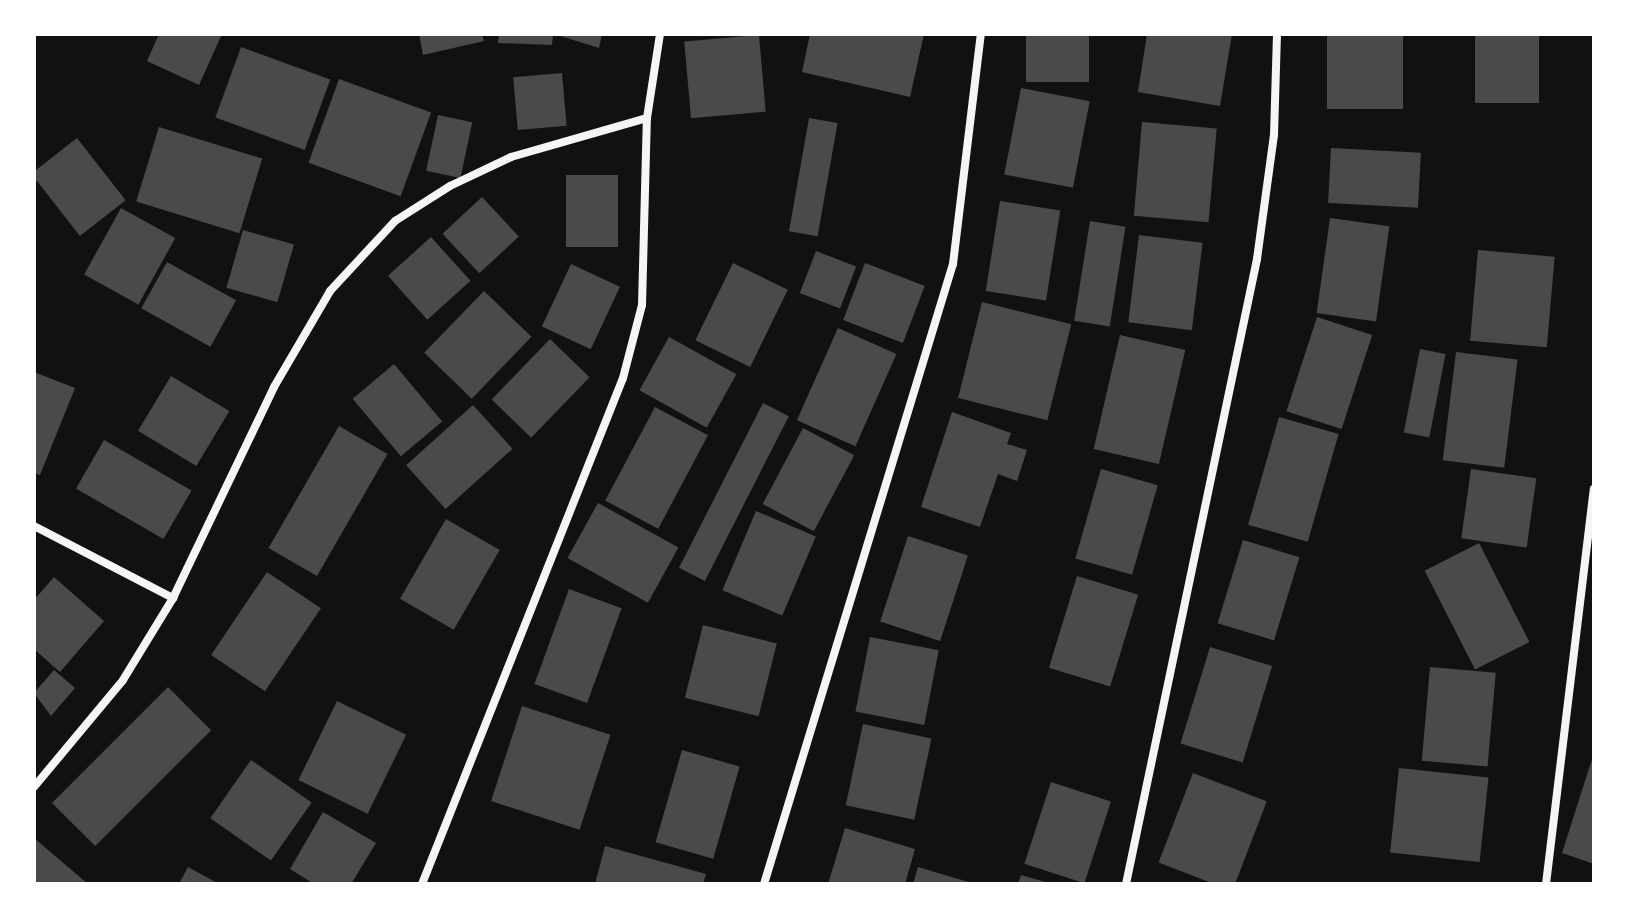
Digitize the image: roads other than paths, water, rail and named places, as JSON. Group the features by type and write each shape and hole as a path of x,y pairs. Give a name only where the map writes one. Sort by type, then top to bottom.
{"street":[{"path":"422,884 623,378 642,305 647,118 660,34"},
{"path":"764,884 953,264 981,34"},
{"path":"1126,884 1257,259 1274,135 1277,34"},
{"path":"34,787 123,680 173,598 274,387 322,305 395,221 511,157 647,118"},
{"path":"1546,884 1594,489"},
{"path":"34,526 173,598"}]}
